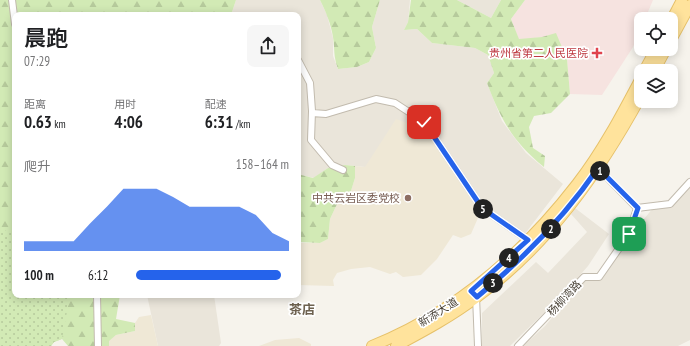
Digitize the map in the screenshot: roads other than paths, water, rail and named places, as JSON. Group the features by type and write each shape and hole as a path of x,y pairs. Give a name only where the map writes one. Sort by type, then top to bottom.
{"main road":[{"path":"676,12 682,0"},
{"path":"678,27 690,5"},
{"name":"新添大道","path":"372,346 428,320 474,294 545,223 578,184 634,90"},
{"name":"新添大道","path":"396,346 431,327 474,294 517,264 551,229 585,188 613,146 634,108"}],"street":[{"path":"12,0 14,12"},
{"path":"301,66 310,83 312,113 311,140 332,165 343,170"},
{"path":"312,113 326,114 376,99 395,103 424,122 482,208 528,240"},
{"path":"598,168 638,208 670,204 690,182"},
{"name":"杨柳湾路","path":"518,346 584,277 599,277 629,234 638,208"},
{"path":"474,294 478,346"},
{"path":"96,298 99,316 98,346"}],"place":[{"name":"贵州省第二人民医院","path":"597,53"},
{"name":"中共云岩区委党校","path":"408,198"}],"district":[{"name":"茶店","path":"302,309"}]}
